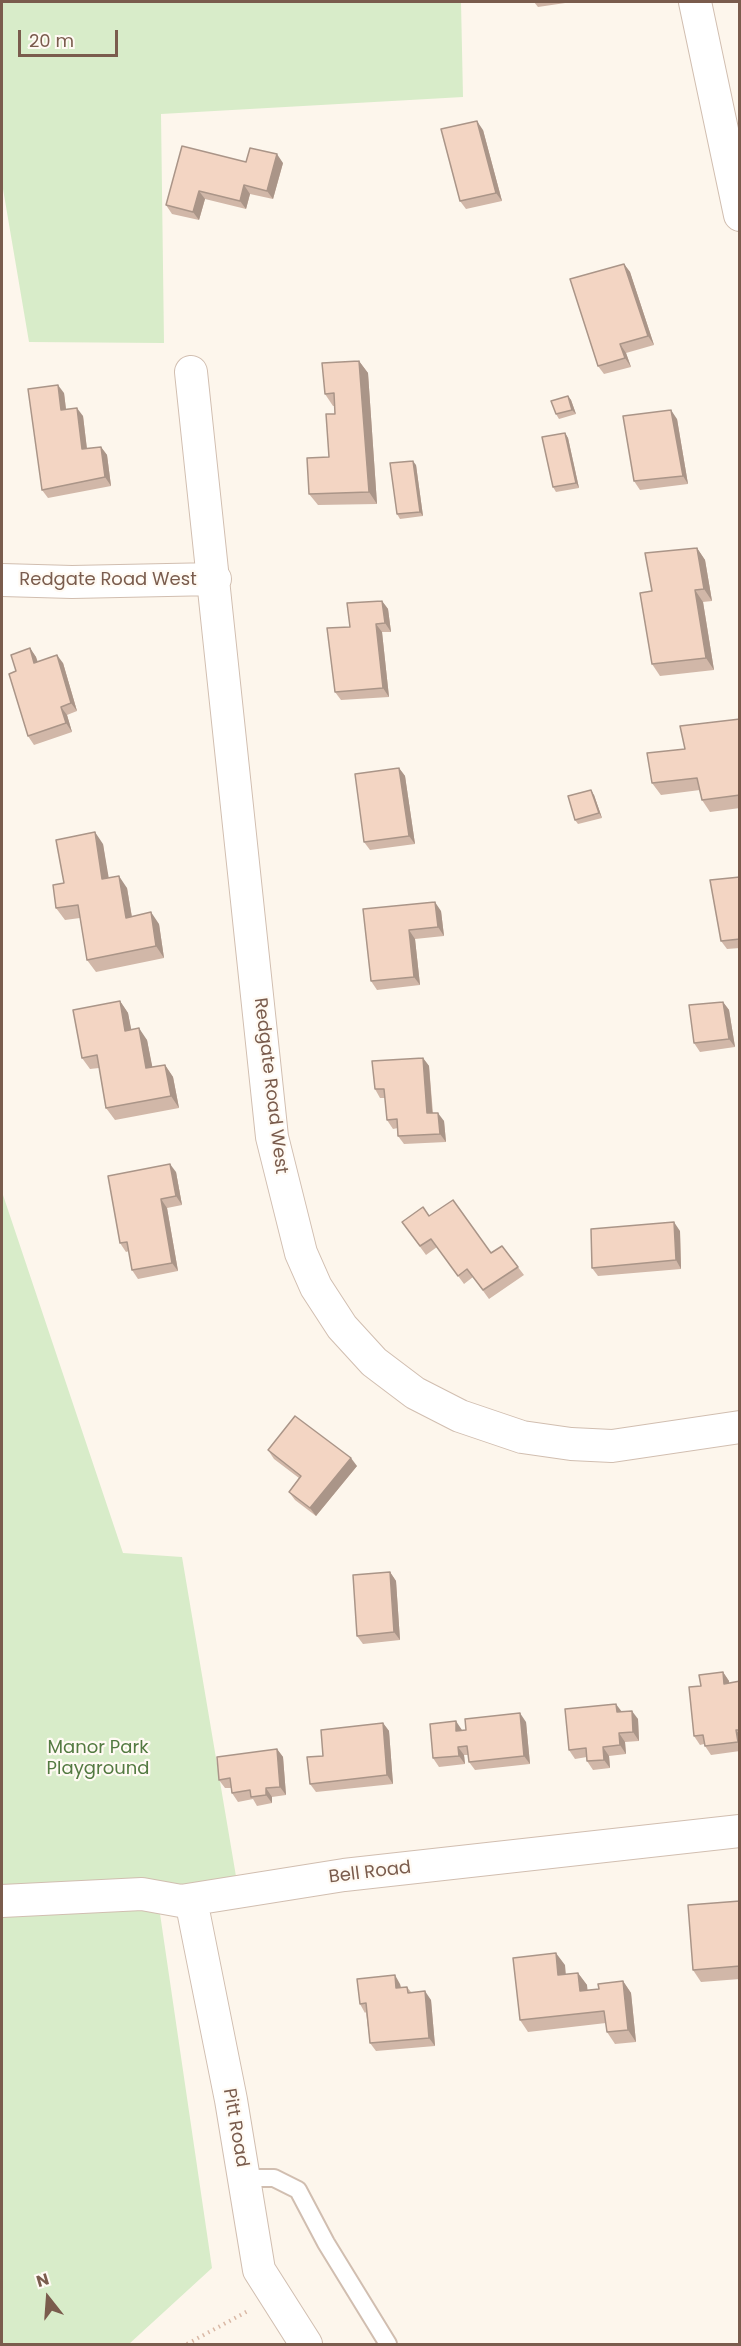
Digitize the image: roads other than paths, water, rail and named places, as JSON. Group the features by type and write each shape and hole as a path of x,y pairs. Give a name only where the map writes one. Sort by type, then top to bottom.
{"street":[{"path":"695,2 740,215"},
{"name":"Redgate Road West","path":"191,372 215,579 272,1137 301,1253 316,1287 342,1326 374,1362 415,1393 460,1416 522,1437 570,1444 612,1446 740,1427"},
{"name":"Redgate Road West","path":"2,580 72,582 215,579"},
{"name":"Bell Road","path":"2,1901 142,1894 181,1901 344,1875 740,1831"},
{"name":"Pitt Road","path":"191,1900 244,2178 259,2270 306,2344"}],"lane":[{"path":"244,2178 274,2178 298,2190 326,2243 388,2344"}],"park label":[{"name":"Manor Park Playground","path":"98,1758"}]}
